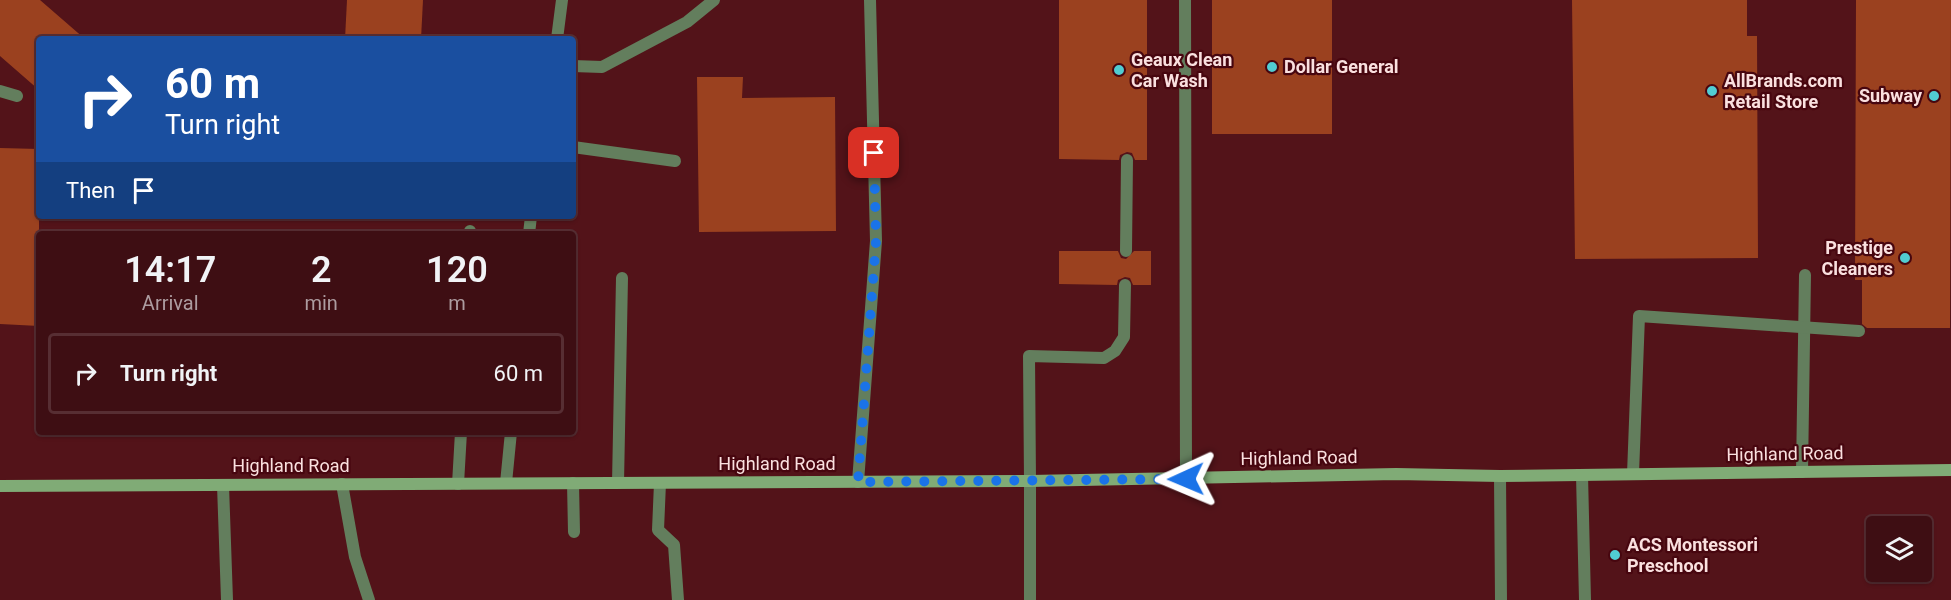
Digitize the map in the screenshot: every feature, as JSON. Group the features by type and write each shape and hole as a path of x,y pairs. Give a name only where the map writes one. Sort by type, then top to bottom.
{"main road":[{"name":"Highland Road","path":"0,486 858,482 1186,479 1396,474 1500,476 1951,470"}],"street":[{"path":"557,36 562,0"},
{"path":"576,66 602,67 687,22 714,0"},
{"path":"858,482 876,241 870,0"},
{"path":"1185,0 1186,479"},
{"path":"0,91 17,96"},
{"path":"576,147 675,161"},
{"path":"1126,251 1127,160"},
{"path":"1802,472 1805,275"},
{"path":"618,483 622,278"},
{"path":"1030,600 1029,356 1104,358 1115,351 1124,337 1125,285"},
{"path":"1633,474 1639,316 1859,331"},
{"path":"458,484 461,435"},
{"path":"506,483 511,435"},
{"path":"1582,475 1585,600"},
{"path":"1500,476 1501,600"},
{"path":"573,483 574,532"},
{"path":"660,483 658,530 674,545 678,600"},
{"path":"223,484 227,600"},
{"path":"342,484 355,557 369,600"}],"building":[{"path":"0,0 40,0 82,36 36,36 36,87 0,56"},
{"path":"347,0 423,0 421,36 345,36"},
{"name":"Geaux Clean Car Wash","path":"1059,0 1147,0 1147,160 1135,160 1132,153 1127,152 1120,155 1119,160 1059,159"},
{"name":"Dollar General","path":"1212,0 1332,0 1332,134 1212,134"},
{"path":"1572,0 1747,0 1747,36 1757,36 1758,258 1575,259"},
{"path":"1856,0 1951,0 1950,328 1867,328 1862,324 1862,280 1855,280"},
{"path":"697,77 743,77 742,98 835,97 836,231 699,232"},
{"path":"0,148 36,149 36,219 39,219 39,231 36,231 36,326 0,324"},
{"path":"1059,251 1118,251 1121,258 1126,259 1134,251 1151,251 1151,285 1133,285 1130,278 1125,277 1118,280 1117,285 1059,284"}],"place":[{"name":"Dollar General","path":"1272,67"},
{"name":"Geaux Clean Car Wash","path":"1119,70"},
{"name":"AllBrands.com Retail Store","path":"1712,91"},
{"name":"Subway","path":"1934,96"},
{"name":"Prestige Cleaners","path":"1905,258"},
{"name":"ACS Montessori Preschool","path":"1615,555"}],"route":[{"path":"874,153 876,241 858,482 1186,479"}]}
